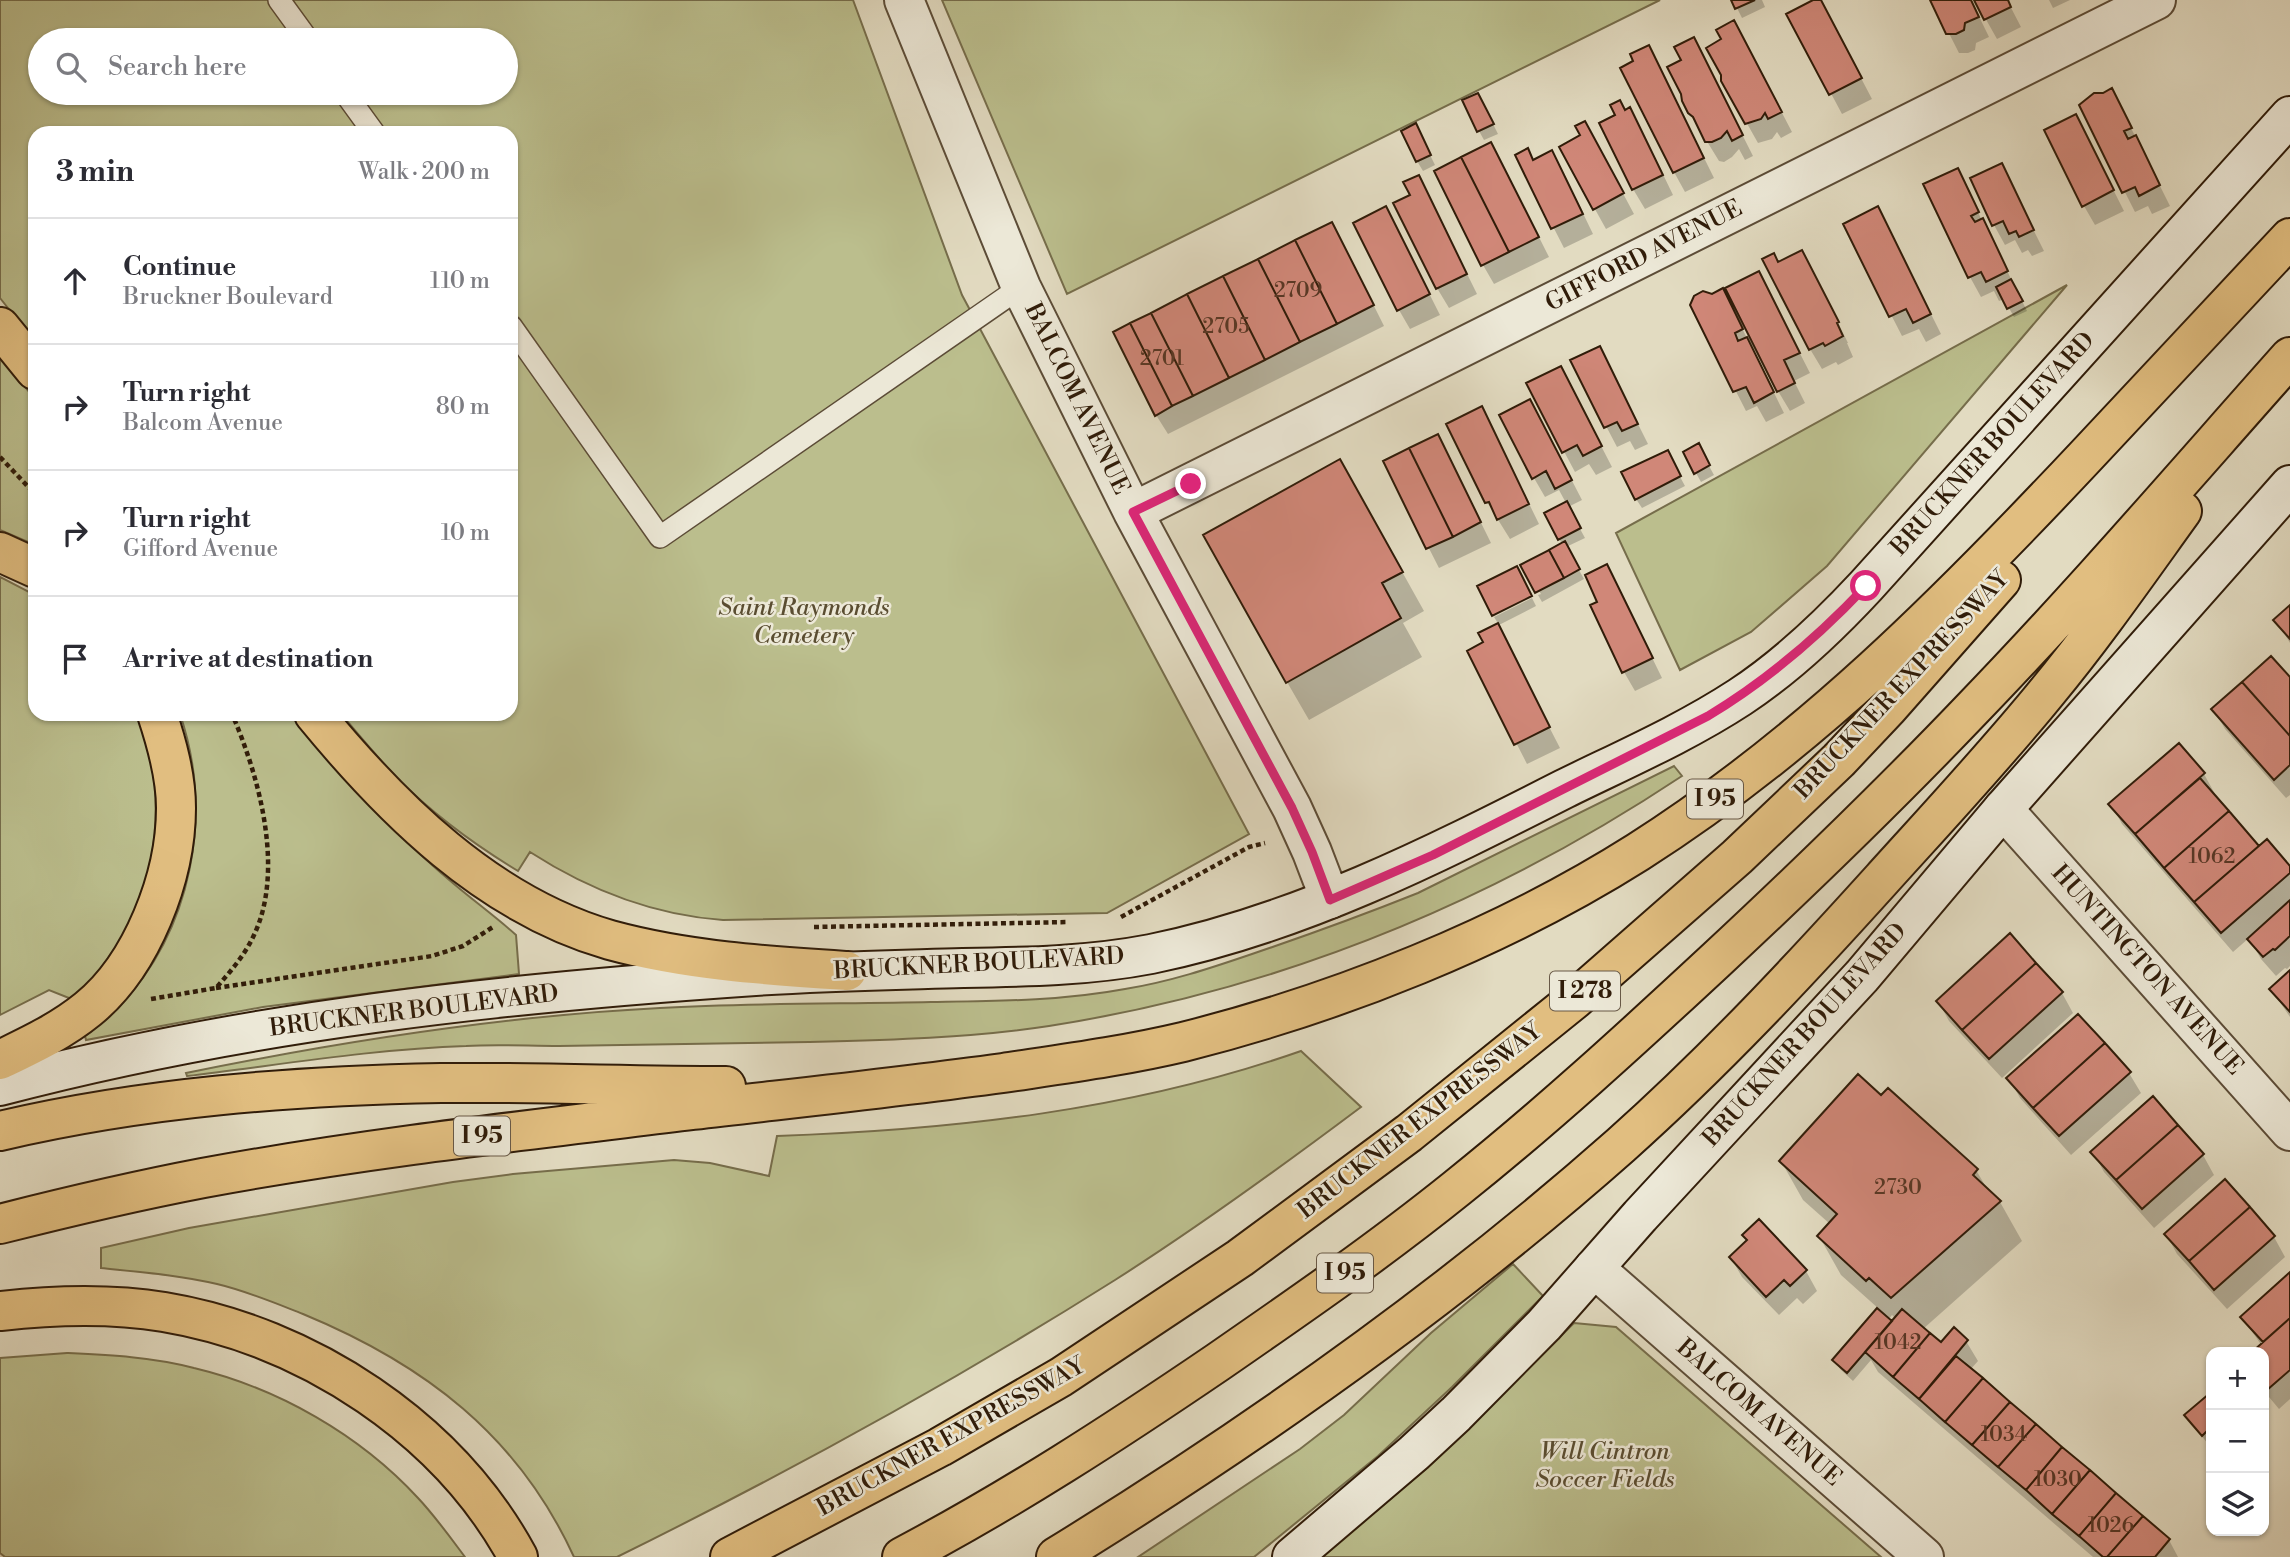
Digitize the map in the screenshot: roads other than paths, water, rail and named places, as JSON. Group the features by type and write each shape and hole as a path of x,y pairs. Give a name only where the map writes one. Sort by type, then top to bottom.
{"highway":[{"name":"I 95","path":"0,1224 185,1181 338,1156 487,1135 970,1077 1110,1056 1178,1043 1315,1003 1382,978 1489,931 1574,889 1635,854 1750,774 1859,684 1910,637 2013,534 2290,238"},
{"name":"BRUCKNER EXPRESSWAY","path":"730,1557 988,1420 1110,1345 1240,1258 1354,1175 1574,1000 1737,857 1880,717 1936,656 2290,244"},
{"path":"0,327 28,361"},
{"name":"I 95","path":"914,1557 1171,1394 1357,1265 1478,1171 1618,1051 1771,909 1970,712 2066,610 2290,358"},
{"path":"1056,1557 1279,1413 1410,1316 1504,1244 1583,1178 1728,1045 1813,957 2048,692 2135,578 2290,358"},
{"path":"0,552 28,565"},
{"path":"0,1060 53,1034 90,1007 128,964 152,918 167,876 176,807 170,761 159,721"},
{"path":"320,721 359,767 424,831 486,880 542,914 608,939 648,949 740,962 847,971"},
{"path":"0,1131 151,1102 289,1089 442,1083 769,1086 970,1077"},
{"path":"0,1311 35,1307 101,1306 164,1312 229,1328 294,1354 356,1387 414,1429 460,1475 499,1525 518,1557"},
{"path":"902,1557 995,1507"}],"main road":[{"name":"BALCOM AVENUE","path":"904,0 1021,287 1133,512 1292,808 1330,900"},
{"name":"GIFFORD AVENUE","path":"1133,512 2156,0"},
{"name":"BRUCKNER BOULEVARD","path":"0,1086 67,1068 188,1043 405,1008 652,984 847,971 1026,967 1115,959 1187,945 1330,900 1411,866 1675,734 1740,697 1793,657 1866,586 2290,116"},
{"name":"BRUCKNER BOULEVARD","path":"1292,1557 1382,1482 1456,1414 1544,1325 1861,976 2003,809 2290,485"},
{"name":"HUNTINGTON AVENUE","path":"2003,809 2290,1131"},
{"name":"BALCOM AVENUE","path":"1594,1268 1924,1557"}],"lane":[{"path":"279,0 299,28"},
{"path":"354,105 369,126"},
{"path":"518,336 660,537 1021,287"}],"park label":[{"name":"Saint Raymonds Cemetery","path":"804,622"},
{"name":"Will Cintron Soccer Fields","path":"1605,1466"}]}
